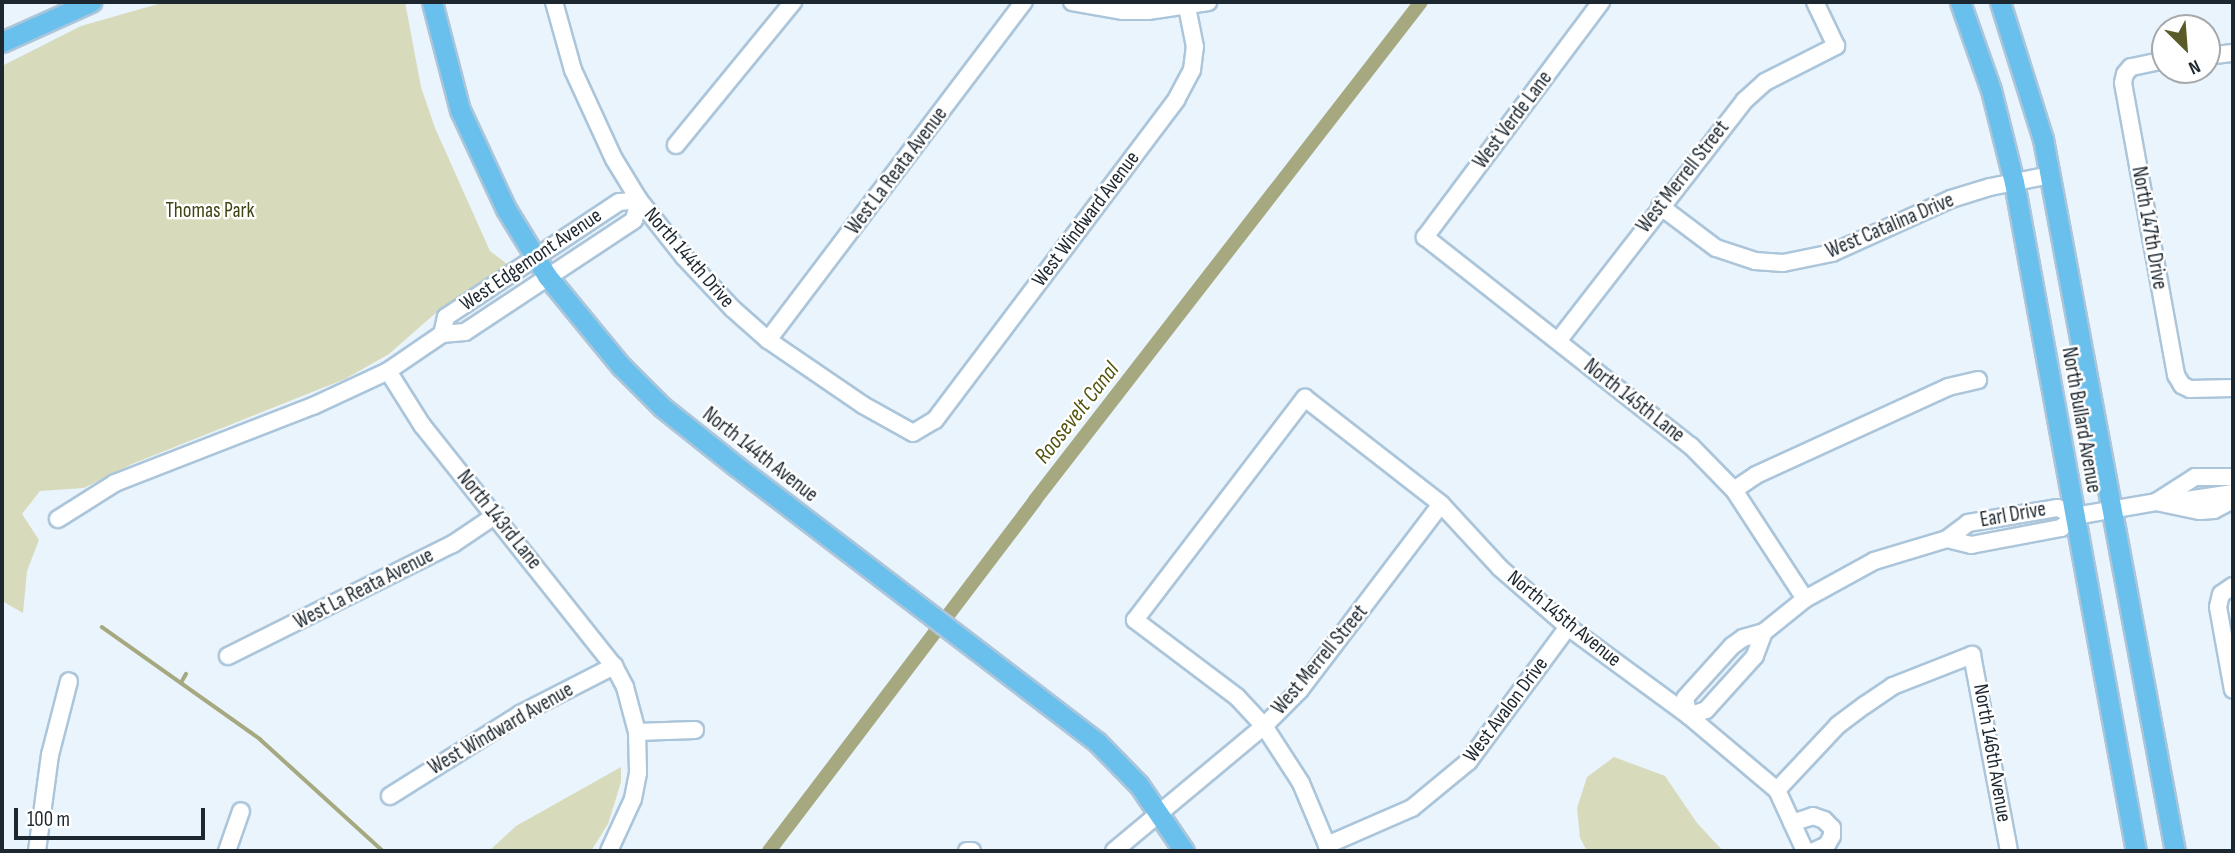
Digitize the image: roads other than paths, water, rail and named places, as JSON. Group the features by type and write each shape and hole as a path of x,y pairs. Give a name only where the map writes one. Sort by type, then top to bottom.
{"main road":[{"path":"2,42 92,2"},
{"name":"North 144th Avenue","path":"432,2 460,110 506,209 534,259 575,314 662,407 1097,742 1139,785 1160,812 1184,851"},
{"name":"North Bullard Avenue","path":"1960,2 1991,90 2014,182 2136,851"},
{"name":"North Bullard Avenue","path":"2000,2 2031,92 2050,175 2175,851"}],"street":[{"name":"North 144th Drive","path":"554,2 560,31 583,92 614,159 639,200 684,257 733,309 768,340 863,405 913,433 921,430"},
{"path":"676,145 793,2"},
{"name":"West La Reata Avenue","path":"768,340 1024,2"},
{"path":"1072,2 1123,11 1187,7 1208,2"},
{"name":"West Verde Lane","path":"1425,237 1601,2"},
{"name":"West Merrell Street","path":"1558,341 1744,101 1765,82 1836,46 1815,2"},
{"name":"West Windward Avenue","path":"921,430 935,420 1175,100 1192,70 1195,47 1187,7"},
{"name":"North 147th Drive","path":"2151,63 2131,67 2125,74 2123,83 2176,375 2186,387 2233,388"},
{"name":"West Catalina Drive","path":"1660,206 1716,248 1755,261 1783,263 1832,253 1951,199 2050,175"},
{"name":"West Edgemont Avenue","path":"58,519 88,498 130,477 313,406 388,371 442,334 465,332 634,220 639,200 619,202 446,317 442,334"},
{"name":"North 145th Lane","path":"1425,237 1691,446 1734,490 1805,599"},
{"name":"North 143rd Lane","path":"388,371 422,425 614,666 633,708 638,773 633,799 609,851"},
{"path":"1734,490 1756,475 1936,393 1978,380"},
{"name":"North 145th Avenue","path":"1264,726 1237,697 1135,620 1305,398 1441,504 1500,568 1568,627 1689,716 1777,790 1805,851"},
{"path":"2163,502 2195,477 2233,477"},
{"name":"Earl Drive","path":"1764,632 1755,656 1706,710 1689,716 1685,698 1732,646 1742,638 1764,632 1805,599 1874,561 1947,539 1971,545 2061,528 2075,516 2233,493"},
{"path":"2163,502 2200,511 2214,510 2233,500"},
{"name":"West Merrell Street","path":"1114,851 1264,726 1300,690 1441,504"},
{"name":"West La Reata Avenue","path":"228,656 453,544 496,515"},
{"path":"2229,588 2218,607 2233,690"},
{"name":"West Avalon Drive","path":"1264,726 1301,783 1327,845 1412,808 1441,787 1469,761 1568,627"},
{"name":"North 146th Avenue","path":"1777,790 1838,725 1893,685 1972,654 2009,851"},
{"name":"West Windward Avenue","path":"390,796 520,714 614,666"},
{"path":"37,851 50,755 69,681"},
{"path":"637,733 695,730"},
{"path":"227,851 241,811"},
{"path":"1792,823 1813,816 1824,820 1832,828 1832,836 1827,845 1814,851"}],"waterway":[{"name":"Roosevelt Canal","path":"769,851 1035,500 1421,2"},
{"path":"102,627 260,739 383,851"},
{"path":"181,683 186,674"}],"park label":[{"name":"Thomas Park","path":"210,211"}]}
